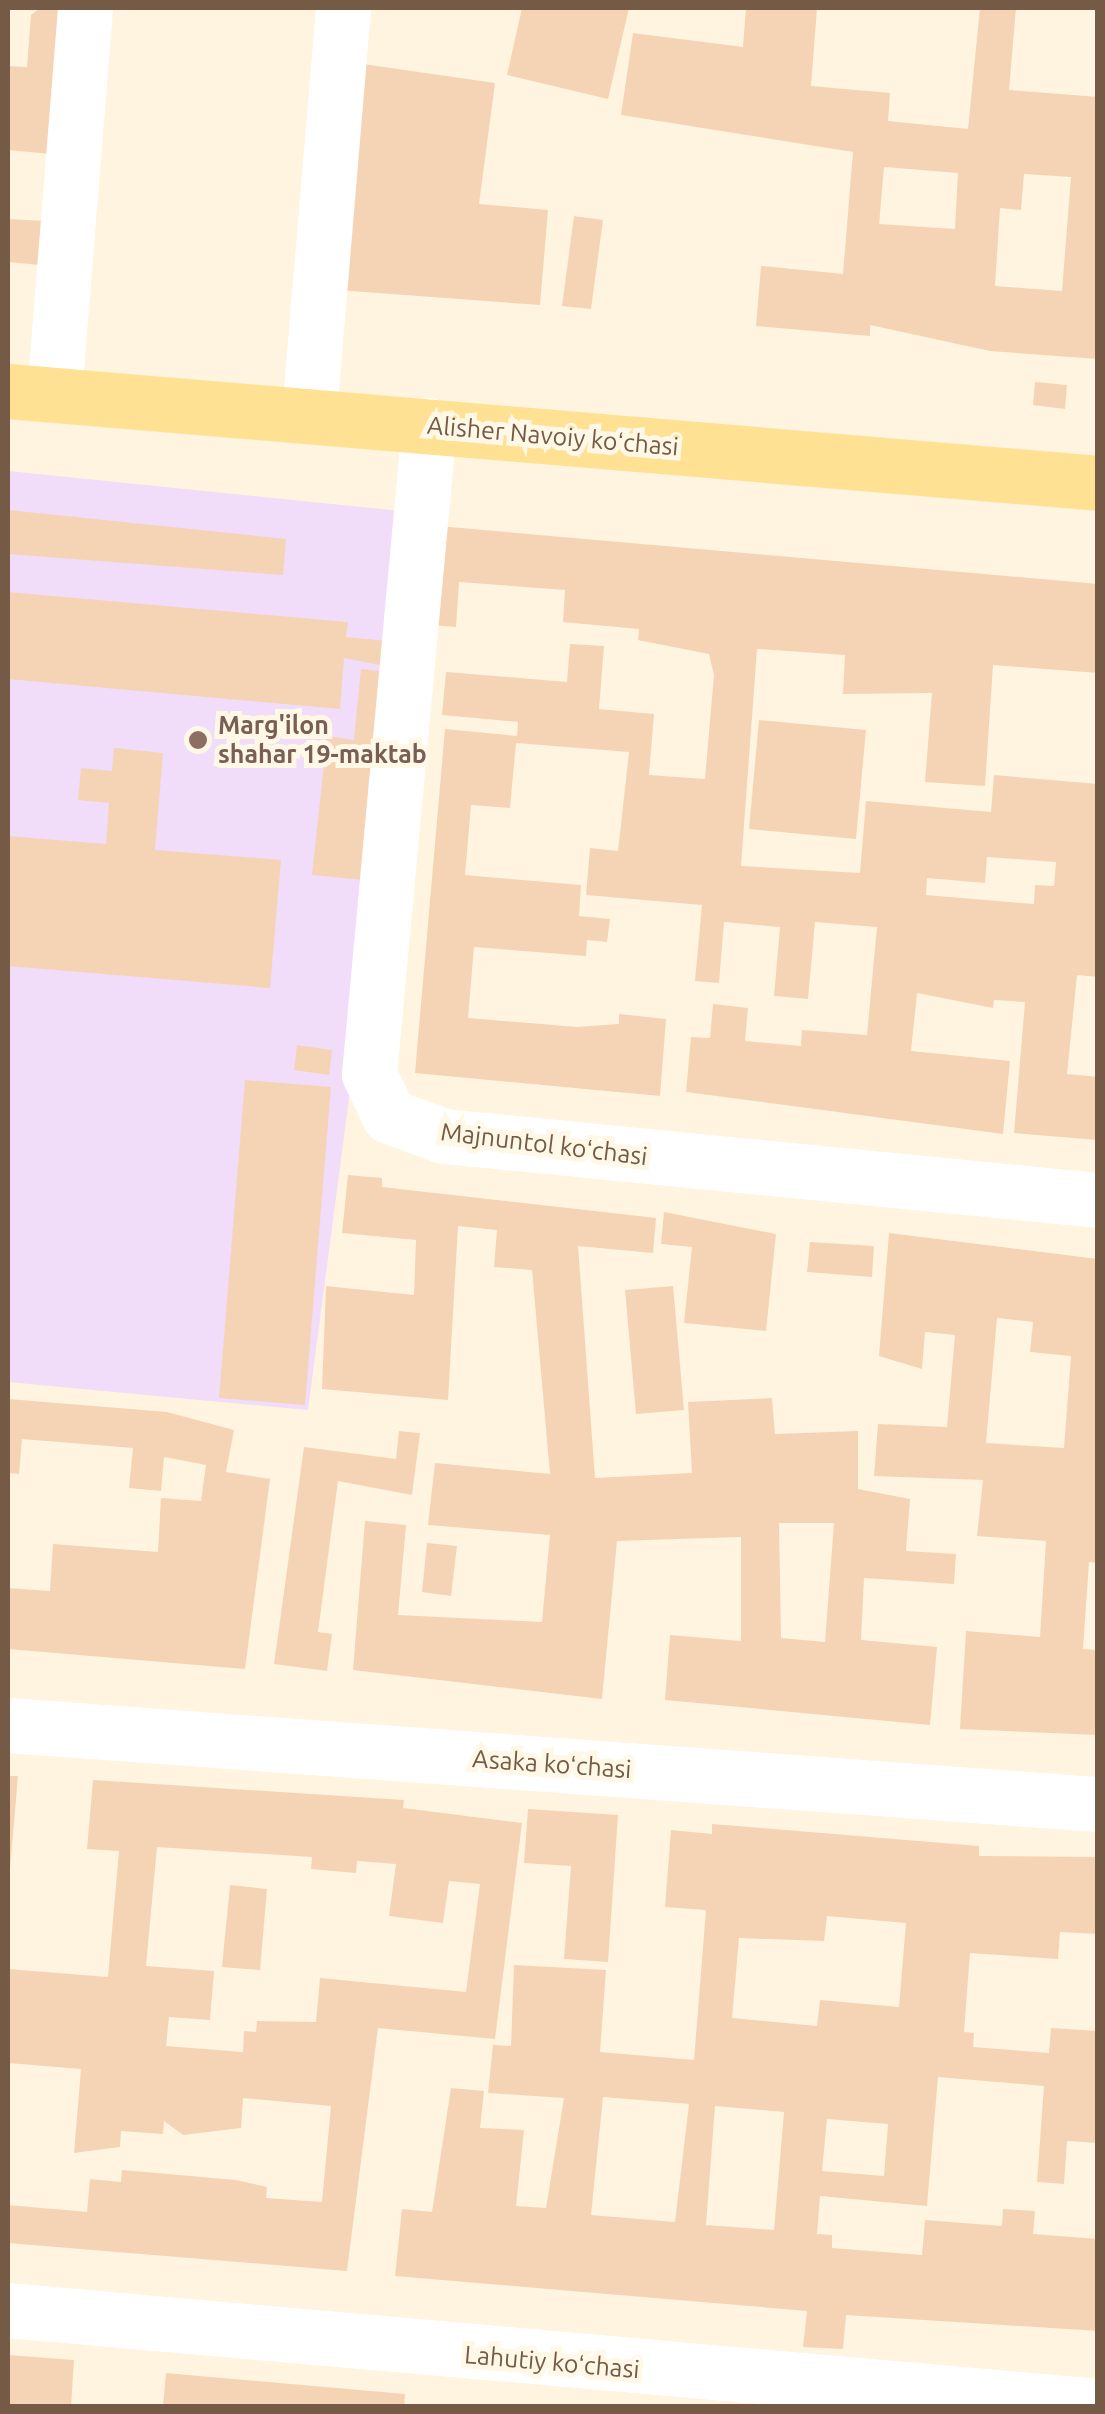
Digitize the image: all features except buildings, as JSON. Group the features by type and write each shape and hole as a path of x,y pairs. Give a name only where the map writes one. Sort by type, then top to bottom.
{"main road":[{"name":"Alisher Navoiy koʻchasi","path":"30,392 309,413 1098,484"}],"street":[{"path":"30,392 85,8"},
{"path":"309,413 343,8"},
{"name":"Majnuntol koʻchasi","path":"429,425 369,1074 389,1116 444,1136 1098,1200"},
{"name":"Asaka koʻchasi","path":"8,1724 1098,1804"},
{"name":"Lahutiy koʻchasi","path":"8,2310 1098,2406"}],"shaded area":[{"name":"Marg'ilon shahar 19-maktab","path":"8,471 410,512 366,969 308,1410 8,1382"}],"place":[{"name":"Marg'ilon shahar 19-maktab","path":"198,740"}]}
